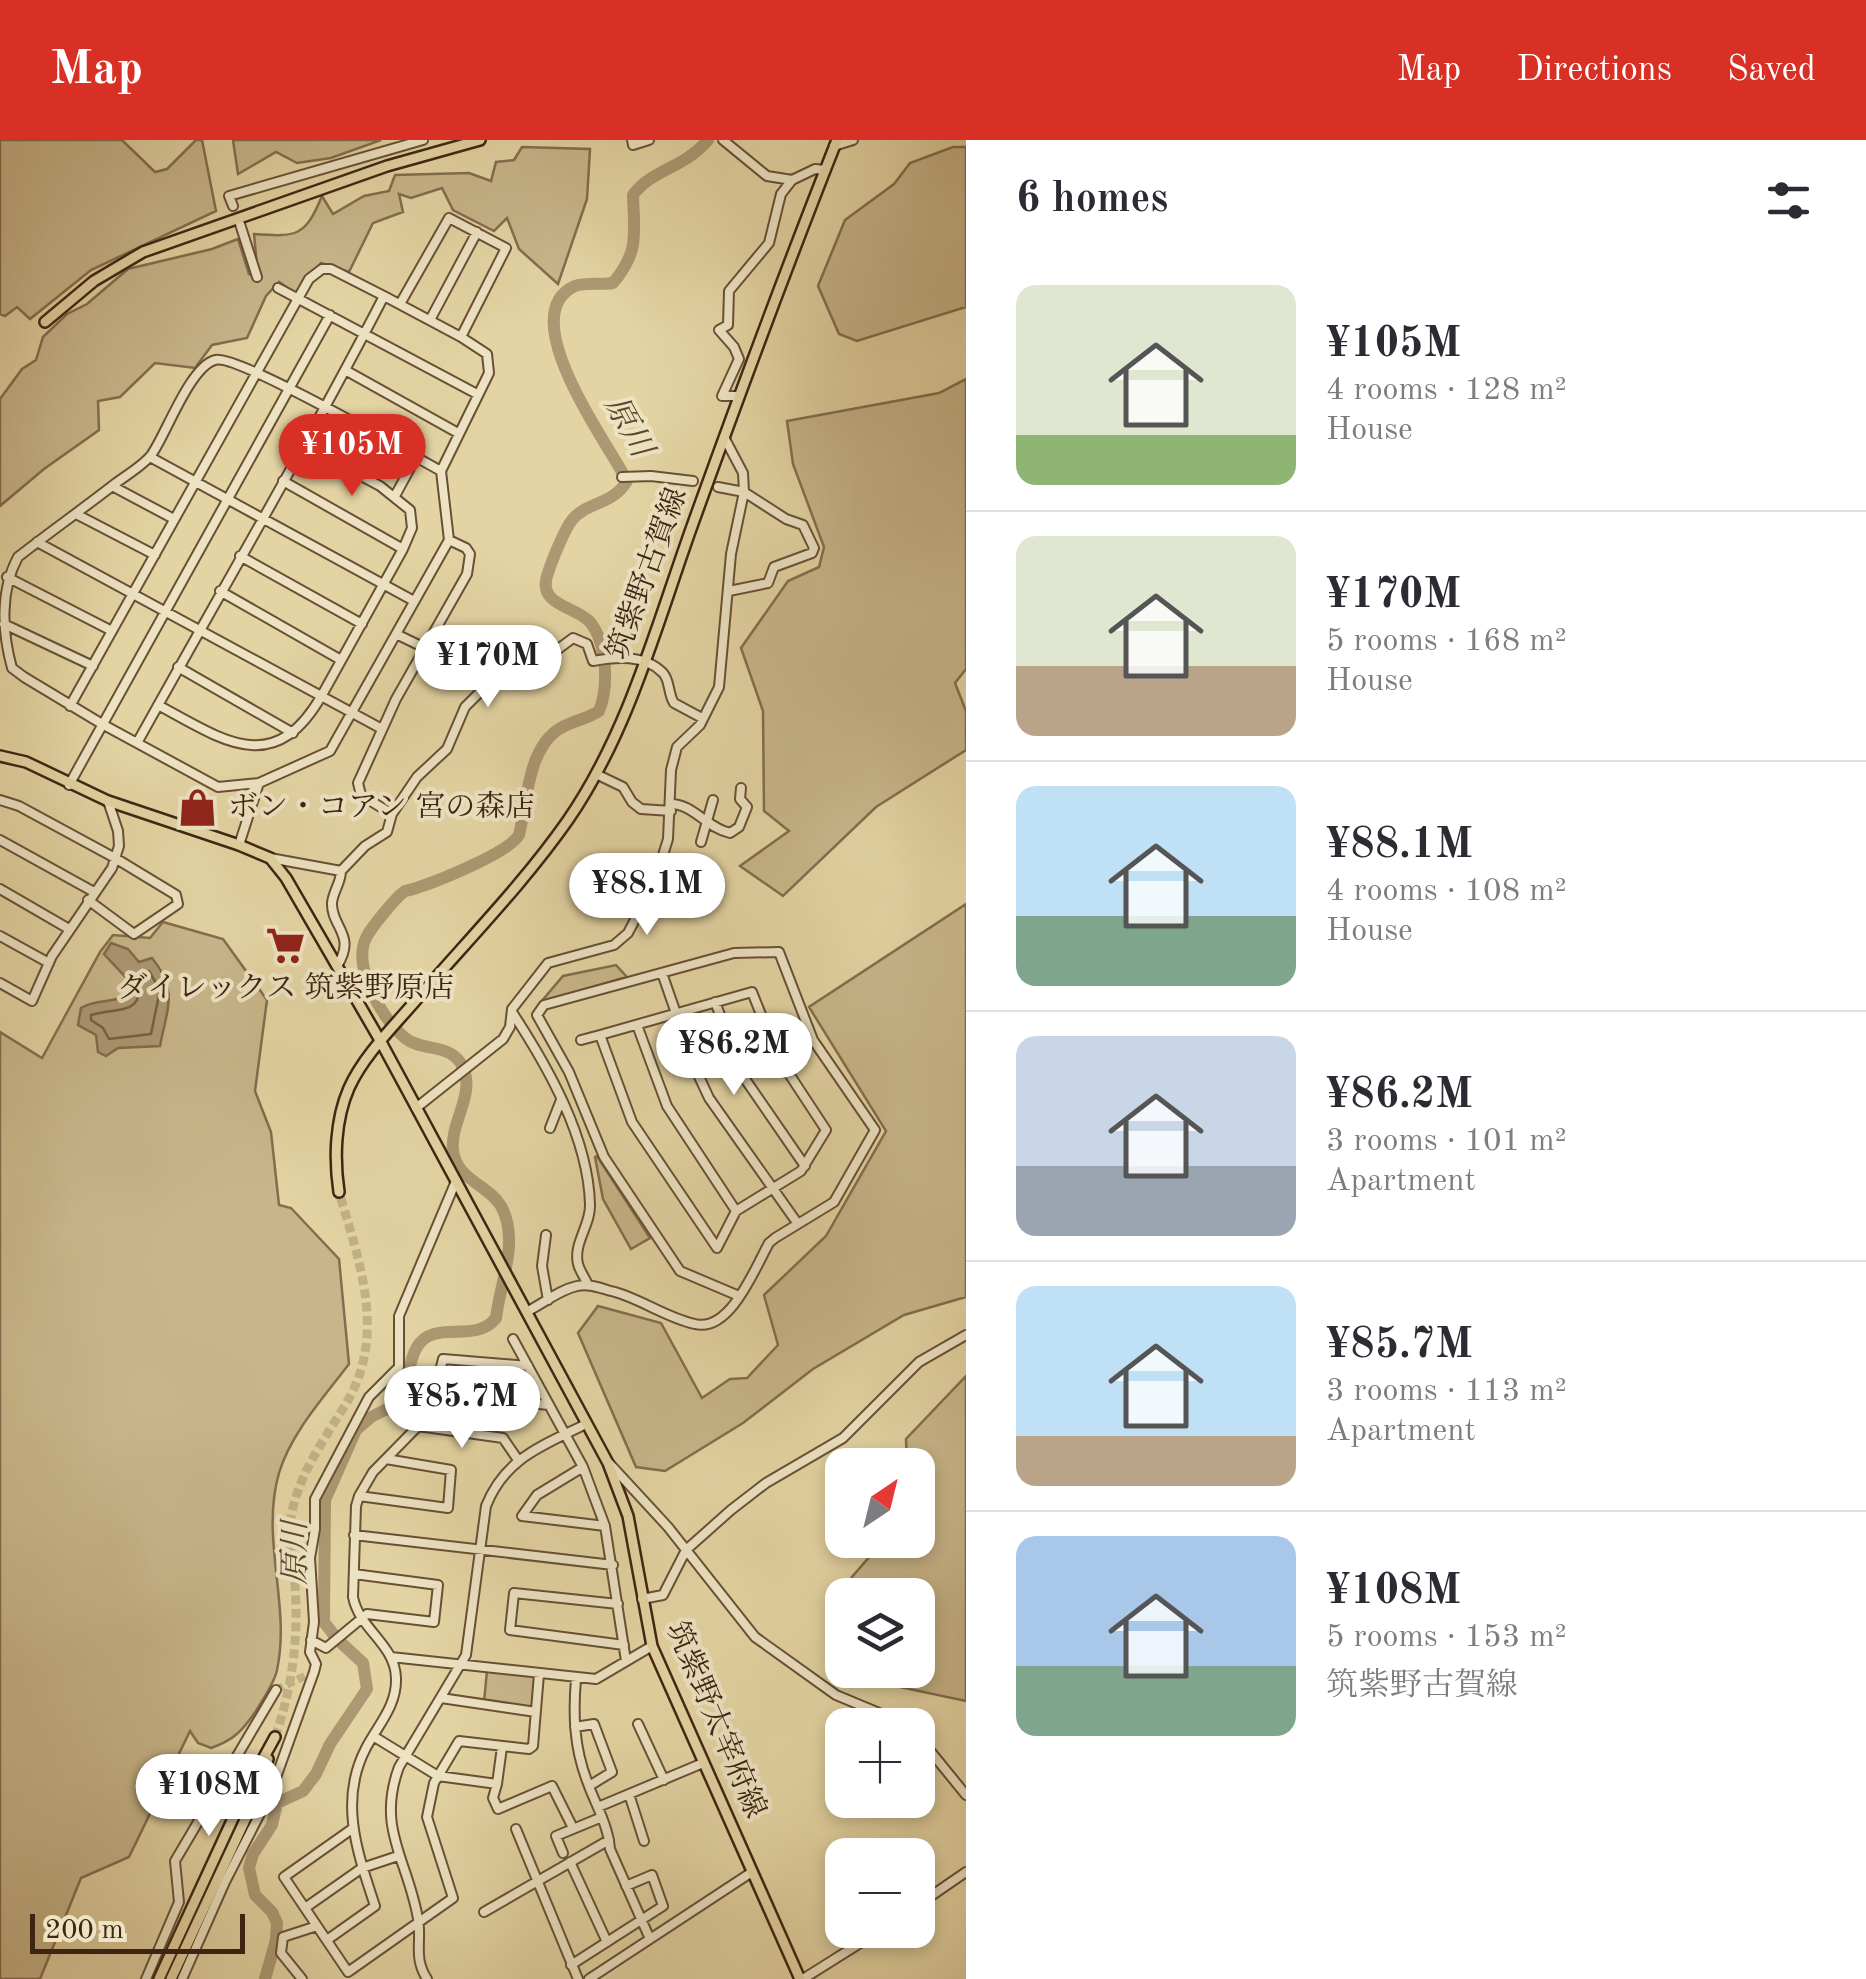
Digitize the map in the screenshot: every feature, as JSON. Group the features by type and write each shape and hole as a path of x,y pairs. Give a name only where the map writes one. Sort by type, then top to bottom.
{"main road":[{"path":"45,322 94,282 143,252 387,166 480,140"},
{"path":"820,140 836,143"},
{"name":"筑紫野古賀線","path":"340,1192 337,1149 341,1111 353,1080 400,1018 532,867 596,774 643,662 738,396 836,143"},
{"path":"0,756 26,762 108,801 270,858"},
{"name":"筑紫野太宰府線","path":"270,858 384,1038 416,1108 608,1462 635,1546 652,1646 802,1979"},
{"path":"159,1979 247,1788 275,1737 258,1792 171,1979"}],"street":[{"path":"233,206 229,196 423,140"},
{"path":"632,140 633,145 649,140"},
{"path":"723,140 767,176 792,180"},
{"path":"836,143 853,140"},
{"path":"738,396 722,396 739,359 720,330 728,324 729,291 769,243 781,194 792,180 815,169 825,170"},
{"path":"400,304 449,218 477,232 506,248 462,337"},
{"path":"240,224 258,276"},
{"path":"430,320 477,232"},
{"path":"70,706 135,594 154,555 257,373 298,296 314,274 331,268 462,337 487,354 489,373 441,471 449,540 330,751 260,783 218,787 70,706 12,668 4,624 7,577 18,557 150,457 198,372 211,360 223,358 257,373 441,471"},
{"path":"278,288 476,394"},
{"path":"136,744 384,296"},
{"path":"69,784 330,315"},
{"path":"345,370 458,433"},
{"path":"416,1108 503,1040 512,1012 548,963 609,948 628,933 655,882 668,838 671,770 677,747 700,725 719,688 731,554 744,492 744,473 724,437"},
{"path":"158,705 226,742 251,747 294,733 312,714 412,528 410,510 395,496 303,445"},
{"path":"150,457 414,601"},
{"path":"395,496 416,458"},
{"path":"622,477 694,481"},
{"path":"283,481 403,549"},
{"path":"112,486 174,519"},
{"path":"718,487 744,492 802,525 814,548 812,553 774,567 768,583 729,590"},
{"path":"76,514 154,555"},
{"path":"392,814 362,795 358,783 382,729 472,560 466,548 449,540"},
{"path":"37,542 382,729"},
{"path":"240,556 362,624"},
{"path":"7,577 112,631"},
{"path":"220,592 341,660"},
{"path":"4,624 93,666"},
{"path":"396,634 428,649"},
{"path":"337,966 345,946 342,926 332,904 341,871 364,846 387,832 392,814 417,777 447,749 465,706 494,678 546,658 572,638 587,644 593,661 627,657 665,674 674,702 702,718"},
{"path":"450,662 494,678"},
{"path":"178,666 294,733"},
{"path":"596,774 623,788 641,808 687,807 707,824 726,833 738,827 747,807 740,799 741,788"},
{"path":"239,845 260,783"},
{"path":"0,800 19,806 115,858 176,896 178,904 134,934 91,896 0,840"},
{"path":"701,842 713,800"},
{"path":"0,983 32,1001 69,929 112,868 118,831 108,801"},
{"path":"270,858 341,871"},
{"path":"0,888 69,929"},
{"path":"0,936 49,964"},
{"path":"528,1311 575,1286 588,1284 644,1301 694,1324 716,1322 727,1315 739,1296 770,1243 834,1202 875,1130 813,1040 782,954 746,951 544,1005 538,1015 568,1072 604,1157 680,1271 739,1296"},
{"path":"662,974 709,1098 798,1224"},
{"path":"581,1040 752,992 778,1058 826,1130 805,1166 736,1211 717,1248 632,1122 600,1035"},
{"path":"715,1002 745,1079 805,1166"},
{"path":"512,1012 550,1070 584,1161 591,1208 576,1252 588,1284"},
{"path":"637,1026 667,1106 736,1211"},
{"path":"550,1128 562,1100"},
{"path":"182,1979 270,1794 311,1673 314,1622 310,1558 316,1529 316,1499 369,1397 399,1367 400,1316 456,1181"},
{"path":"546,1235 542,1266 548,1300"},
{"path":"642,1599 663,1594 686,1550 766,1483 843,1438 919,1362 966,1335"},
{"path":"513,1339 583,1467 605,1526 614,1564 626,1661"},
{"path":"327,1940 375,1906 352,1829 352,1790 364,1752 394,1695 396,1681 391,1657 361,1619 353,1598 359,1496 373,1472 430,1414 443,1359 528,1366"},
{"path":"436,1394 549,1405"},
{"path":"427,1979 418,1966 419,1923 389,1812 393,1783 470,1644 480,1550 492,1491 518,1460 586,1424"},
{"path":"418,1426 503,1438 518,1460"},
{"path":"359,1496 448,1508 451,1470 386,1459"},
{"path":"608,1462 757,1638 836,1694 863,1708"},
{"path":"583,1467 537,1494 522,1516 605,1526"},
{"path":"626,1511 644,1501"},
{"path":"354,1535 614,1564"},
{"path":"310,1640 326,1648 335,1644 367,1614 434,1622 438,1585 354,1574"},
{"path":"618,1604 514,1593 510,1630 624,1645"},
{"path":"391,1657 596,1679 652,1646"},
{"path":"352,1829 284,1877 348,1972 453,1898 428,1817 429,1800 438,1776 459,1742 529,1750 533,1746 539,1674"},
{"path":"576,1678 574,1727 589,1786 610,1849 650,1939"},
{"path":"146,1979 179,1902 174,1861 276,1690"},
{"path":"441,1698 536,1712"},
{"path":"574,1727 594,1724 612,1772 589,1786"},
{"path":"638,1724 664,1780"},
{"path":"373,1736 438,1776 497,1784"},
{"path":"502,1747 494,1798 498,1809 552,1786 573,1828"},
{"path":"935,1757 966,1796"},
{"path":"563,1853 556,1836 629,1794 703,1763"},
{"path":"629,1794 644,1841"},
{"path":"516,1829 578,1979"},
{"path":"484,1912 609,1840"},
{"path":"305,1908 362,1868 398,1856"},
{"path":"570,1862 607,1942"},
{"path":"590,1979 752,1872"},
{"path":"935,1893 966,1872"},
{"path":"571,1965 663,1906 652,1875 626,1886"},
{"path":"302,1979 282,1953 283,1937 317,1926"},
{"path":"802,1979 852,1948"}],"shaded area":[{"path":"0,140 122,140 155,172 167,169 196,140 202,140 216,211 91,270 30,319 17,307 5,316 0,314"},
{"path":"233,140 381,140 331,158 297,163 276,152 238,174"},
{"path":"522,147 590,149 587,199 558,284 519,249 507,218 494,231 453,210 442,188 411,198 399,194 403,212 373,223 349,272 321,263 296,294 279,282 266,296 247,338 212,345 195,368 155,363 120,397 98,401 99,430 0,506 0,399 22,369 36,360 43,337 128,269 238,239 249,274 258,277 254,234 298,231 310,220 322,196 333,214 364,196 389,191 395,175 469,173 491,181 496,162 514,160"},
{"path":"953,147 966,147 966,307 857,341 839,334 818,286 845,220 894,184 910,163"},
{"path":"966,379 966,669 955,683 966,711 966,750 876,807 783,896 740,866 789,831 764,811 763,711 741,648 788,581 819,567 824,547 793,464 787,421 939,393"},
{"path":"966,904 966,1297 904,1315 813,1369 743,1423 665,1471 636,1467 578,1333 598,1306 661,1323 702,1398 730,1379 747,1378 778,1345 764,1295 826,1236 886,1131 809,1007"},
{"path":"163,922 223,939 267,1000 255,1091 271,1132 279,1205 291,1208 339,1259 349,1364 300,1430 279,1473 273,1522 280,1646 277,1670 268,1691 246,1724 226,1742 211,1748 198,1743 190,1731 129,1857 81,1878 40,1979 0,1979 0,1032 42,1058 113,935 150,938"},
{"path":"616,965 627,977 541,1002 563,976"},
{"path":"597,1156 650,1238 631,1249 603,1199"},
{"path":"966,1376 966,1701 905,1688 935,1688 935,1578 852,1578 868,1558 935,1558 935,1448 906,1448 906,1439"},
{"path":"487,1671 533,1676 533,1704 529,1708 484,1702"}],"water":[{"path":"111,943 128,949 139,962 152,958 166,980 169,1000 160,1046 118,1048 106,1056 98,1052 96,1035 78,1025 81,1008 130,995 130,982 104,954"}],"waterway":[{"name":"原川","path":"265,1979 277,1923 255,1895 249,1868 253,1854 272,1825 277,1803 303,1791 367,1689 363,1663 324,1622 325,1500 356,1430 371,1417 401,1402 414,1353 424,1339 444,1332 477,1330 496,1318 509,1247 501,1206 455,1160 453,1139 466,1084 460,1062 448,1052 411,1042 396,1029 372,992 363,950 373,928 405,891 473,865 513,842 519,835 534,765 546,741 561,728 599,711 605,665 600,641 590,622 548,594 547,576 572,520 614,495 627,481 586,412 559,351 554,324 558,301 575,286 613,283 628,261 634,241 633,195 708,140"}],"tunnel":[{"path":"275,1737 295,1644 290,1534 294,1502 312,1459 357,1381 365,1354 366,1300 339,1192"},
{"path":"276,1690 307,1675"}],"place":[{"name":"ボン・コアン 宮の森店","path":"198,808"},
{"name":"ダイレックス 筑紫野原店","path":"286,945"}]}
